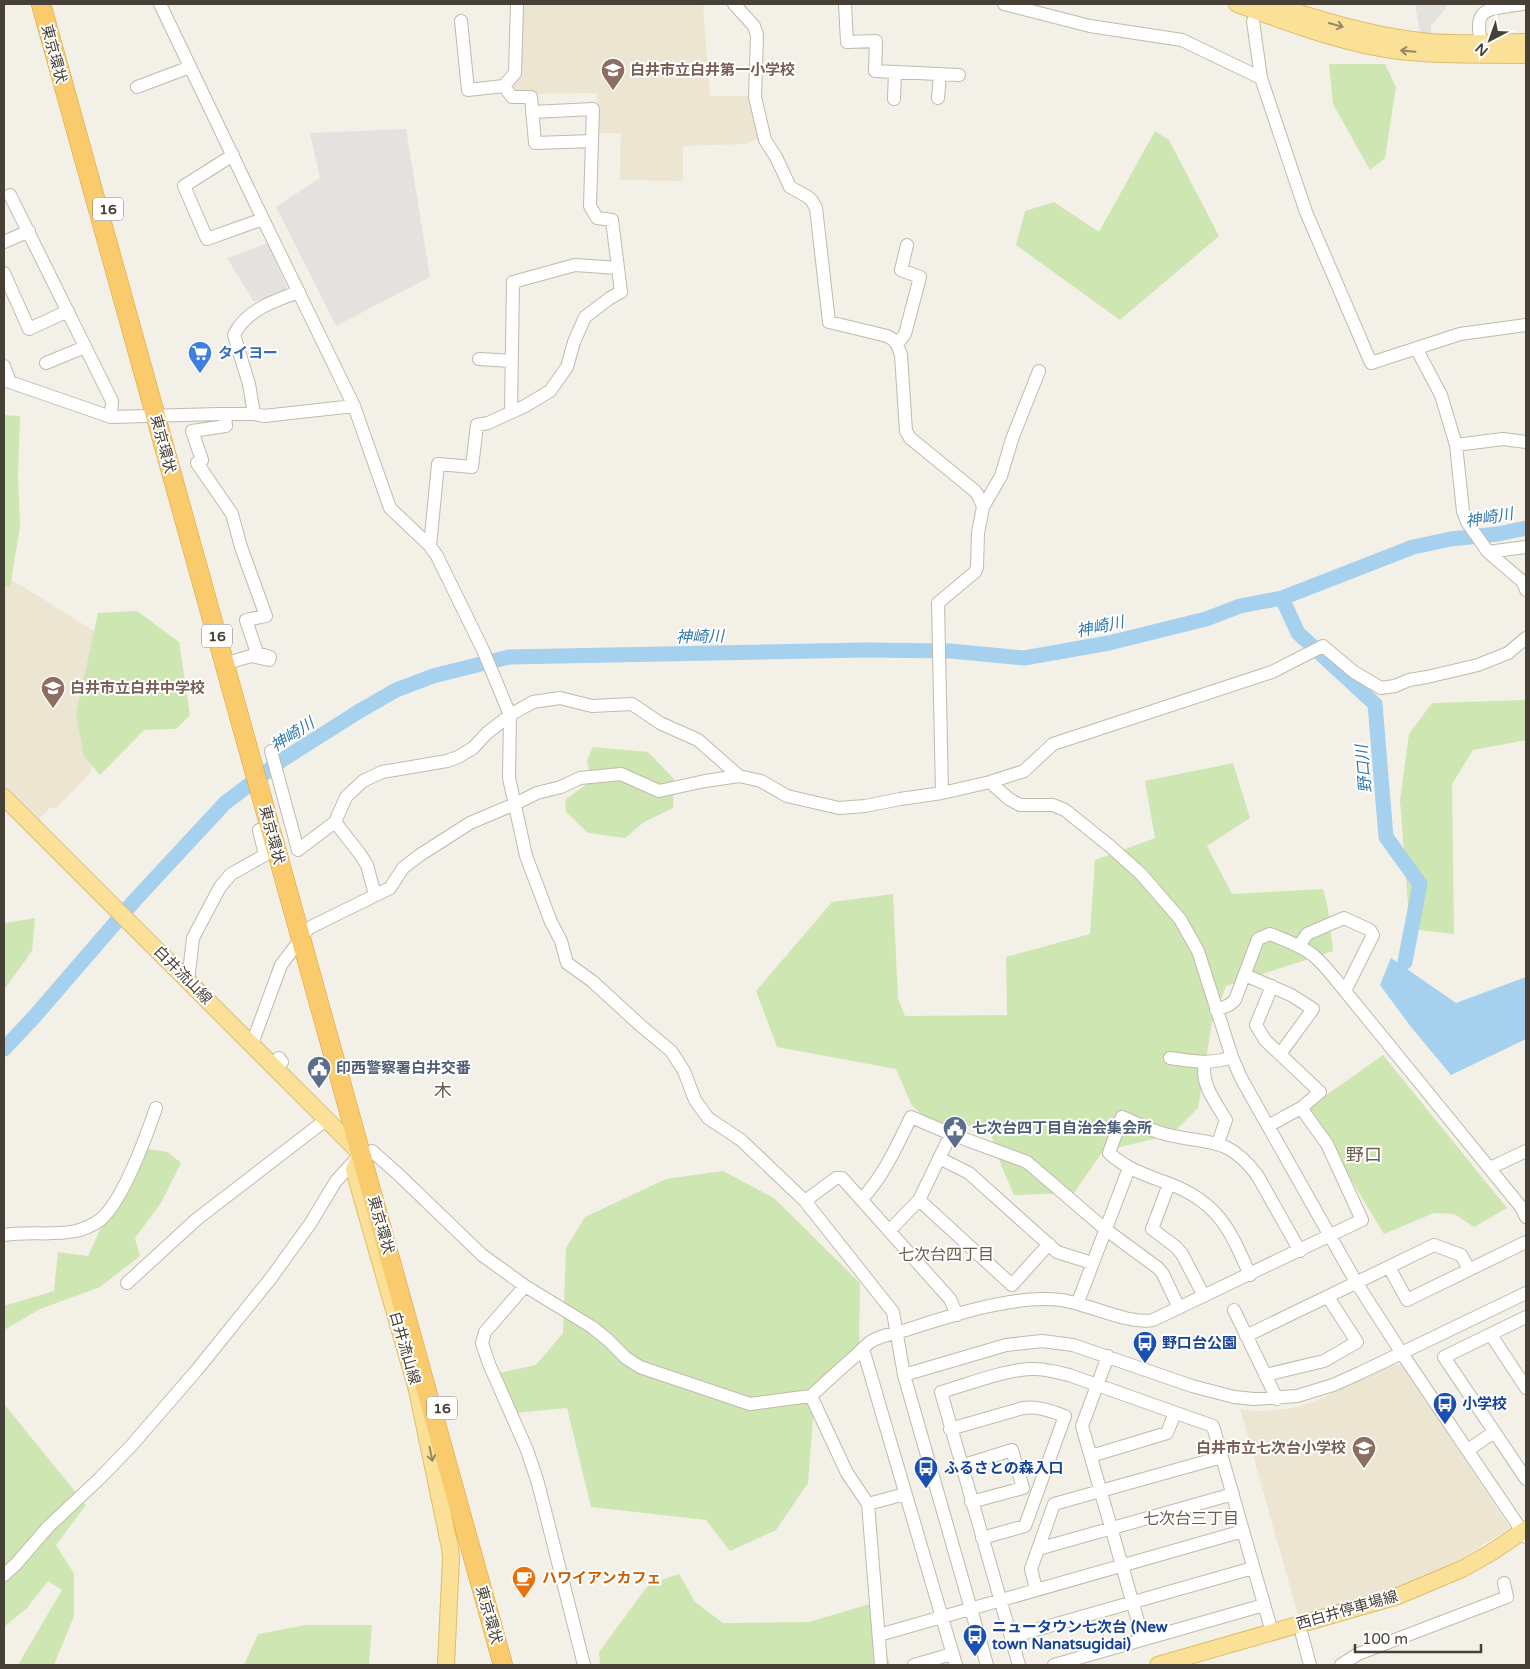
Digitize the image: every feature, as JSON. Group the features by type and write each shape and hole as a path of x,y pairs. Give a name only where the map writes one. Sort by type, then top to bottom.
{"highway":[{"name":"東京環状","path":"41,4 261,757"},
{"name":"東京環状","path":"52,4 160,415 234,661 269,786 305,933 476,1552 503,1665"},
{"name":"東京環状","path":"476,1552 512,1665"}],"main road":[{"path":"1237,4 1336,38 1369,46 1431,53 1526,42"},
{"path":"1273,4 1339,26 1371,33 1526,55"},
{"name":"白井流山線","path":"4,797 274,1067 366,1153 354,1170 417,1390 452,1558 446,1665"},
{"name":"西白井停車場線","path":"1158,1665 1421,1588 1462,1569 1525,1535"},
{"name":"西白井停車場線","path":"1195,1665 1302,1635 1426,1596 1467,1578 1498,1560 1525,1535"}],"street":[{"path":"160,4 354,406 390,508 430,546 437,556 483,650 510,715 509,778 526,856 551,922 561,941 567,962 592,981 671,1051 684,1071 695,1100 708,1118 741,1140 805,1201 893,1312 904,1375 987,1665"},
{"path":"461,21 468,90 504,86 515,73 517,4"},
{"path":"734,4 754,26 757,34 755,97 766,144 776,157 790,187 808,197 816,208 828,322 893,339 901,355 906,431 910,438 975,491 983,507"},
{"path":"846,4 847,42 876,41 875,71 959,75"},
{"path":"1004,4 1090,26 1182,40 1261,78"},
{"path":"1482,48 1478,24 1483,13 1490,8 1522,4"},
{"path":"1253,21 1261,78 1306,212 1371,363 1460,334 1526,324"},
{"path":"137,87 190,67"},
{"path":"894,99 896,72"},
{"path":"938,98 940,74"},
{"path":"504,86 512,97 531,97 535,143 592,142"},
{"path":"430,546 438,464 472,467 477,425 488,423 550,391 567,367 574,342 585,317 621,292 612,220 598,218 590,206 593,109 532,112"},
{"path":"233,156 184,186 207,239 263,219"},
{"path":"10,195 112,401 111,417"},
{"path":"4,242 29,231"},
{"path":"897,344 905,334 920,277 901,270 907,245"},
{"path":"511,412 512,282 575,265 618,268"},
{"path":"4,273 29,329 68,312"},
{"path":"254,414 249,384 234,335 238,326 265,305 299,292"},
{"path":"46,363 86,347"},
{"path":"1416,348 1441,395 1456,445 1463,511 1467,522 1488,552 1523,582 1526,590"},
{"path":"479,359 512,361"},
{"path":"4,366 7,381 111,417 225,414 264,416 354,406"},
{"path":"942,793 938,603 971,576 977,567 978,527 983,507 1001,476 1012,439 1039,371"},
{"path":"225,414 226,426 192,430 202,460 197,463 232,514 241,547 266,616 246,620 257,653 270,656 269,660 251,656 234,661"},
{"path":"1456,445 1502,439 1526,442"},
{"path":"1488,552 1526,547"},
{"path":"252,1044 281,966 305,933 390,888 403,868 470,823 515,804 537,792 561,787 580,778 621,774 659,792 705,781 739,776 761,781 787,796 839,808 865,806 942,793 990,782 1024,771 1053,744 1272,672 1323,646 1354,672 1381,688 1478,665 1508,653 1526,638"},
{"path":"269,786 298,850 335,822 346,798 363,781 382,772 447,761 458,757 473,748 487,733 510,715 533,702 560,698 592,706 632,704 660,723 698,740 739,776"},
{"path":"990,782 1009,799 1020,805 1053,805 1066,810 1111,846 1141,874 1166,900 1180,919 1203,964 1216,1010 1241,1078 1356,1282 1525,1535"},
{"path":"335,822 367,865 375,895"},
{"path":"188,980 193,938 216,894 231,874 265,854 259,830"},
{"path":"1299,946 1307,934 1344,918 1370,930 1372,935 1345,991"},
{"path":"1216,1010 1229,1006 1235,1000 1258,939 1270,934 1299,946 1320,961 1490,1168 1521,1207 1526,1217"},
{"path":"1244,975 1291,995 1313,1009 1280,1054"},
{"path":"1268,1126 1302,1108 1320,1092 1265,1040 1256,1025 1272,986"},
{"path":"1170,1058 1220,1062 1232,1057"},
{"path":"1205,1062 1204,1080 1226,1120 1218,1143"},
{"path":"4,1235 71,1232 92,1225 101,1219 114,1203 130,1173 156,1108"},
{"path":"4,1575 48,1527 131,1446 196,1371 271,1278 310,1224 336,1181 366,1153 405,1180 482,1255 525,1286 592,1327 626,1358 640,1366 750,1404 811,1396 871,1341 957,1315 1010,1302 1028,1299 1078,1302 1143,1322 1153,1320 1362,1220 1326,1144 1302,1108"},
{"path":"862,1199 874,1186 892,1157 911,1116 951,1134 1027,1162 1105,1229 1158,1268 1163,1274 1179,1308"},
{"path":"1250,1275 1233,1237 1220,1218 1200,1199 1189,1192 1147,1177 1129,1168 1109,1153 1122,1117 1164,1133 1218,1143 1237,1153 1257,1175 1300,1251"},
{"path":"127,1283 197,1219 328,1119"},
{"path":"890,1230 919,1200 951,1134"},
{"path":"1490,1168 1526,1151"},
{"path":"939,1158 969,1173 1058,1252 1092,1264"},
{"path":"1078,1302 1129,1168"},
{"path":"805,1201 836,1178 842,1178 950,1299 957,1315"},
{"path":"1169,1184 1152,1229 1176,1247 1182,1254 1204,1296"},
{"path":"919,1200 1012,1285 1049,1244"},
{"path":"1390,1267 1407,1300 1526,1242"},
{"path":"1246,1336 1434,1245 1462,1255 1469,1269"},
{"path":"525,1286 486,1332 482,1343 489,1364 527,1450 538,1483 584,1665"},
{"path":"904,1375 1006,1345 1042,1340 1073,1344 1218,1394 1276,1399 1304,1394 1333,1385 1526,1293"},
{"path":"1265,1375 1324,1362 1358,1342 1328,1297"},
{"path":"1234,1310 1276,1399"},
{"path":"1525,1473 1494,1432 1444,1357 1526,1317"},
{"path":"1490,1335 1526,1388"},
{"path":"863,1349 954,1660 914,1665"},
{"path":"1108,1356 1082,1426 1143,1639"},
{"path":"1019,1665 940,1392 1033,1368 1052,1370 1097,1384 1213,1426 1272,1632"},
{"path":"811,1396 847,1473 868,1504 881,1665"},
{"path":"950,1429 1023,1408 1044,1408 1065,1416 1025,1526 982,1538"},
{"path":"1091,1456 1167,1433 1175,1413"},
{"path":"1468,1450 1494,1432"},
{"path":"961,1466 1012,1450 1023,1488 971,1502"},
{"path":"1036,1589 1031,1569 1054,1504 1222,1457"},
{"path":"868,1504 905,1494"},
{"path":"1038,1549 1233,1494"},
{"path":"879,1635 1243,1531"},
{"path":"452,1558 476,1552"},
{"path":"1011,1637 1133,1604 1253,1568"},
{"path":"1341,1665 1358,1654 1507,1597 1504,1583"},
{"path":"1054,1665 1264,1605"},
{"path":"1302,1635 1310,1665"}],"shaded area":[{"name":"白井市立白井第一小学校","path":"523,4 703,4 710,96 748,96 751,101 758,138 746,144 683,146 683,181 620,180 621,133 598,133 597,93 517,94 516,89 513,88 513,80 518,75"},
{"path":"1415,4 1449,4 1431,26 1431,34 1420,33"},
{"path":"406,129 430,277 336,326 276,207 320,178 310,133"},
{"path":"268,243 288,290 254,302 227,258"},
{"name":"白井市立白井中学校","path":"4,575 115,644 90,773 56,808 50,808 37,821 4,788"},
{"name":"白井市立七次台小学校","path":"1395,1364 1402,1366 1510,1528 1454,1563 1400,1588 1298,1615 1240,1409 1257,1411 1275,1410 1293,1408 1314,1402"}],"green space":[{"path":"1329,64 1385,64 1396,87 1385,158 1370,170 1333,104"},
{"path":"1155,131 1169,140 1219,236 1120,320 1016,245 1025,211 1054,202 1099,232"},
{"path":"4,415 20,416 18,475 20,527 10,587 4,586"},
{"path":"137,611 179,642 190,715 176,729 144,730 100,775 84,756 76,714 98,613"},
{"path":"1526,700 1526,740 1473,750 1452,784 1454,934 1410,929 1400,801 1409,734 1432,703"},
{"path":"593,747 648,752 674,779 673,808 644,822 625,838 588,833 566,812 565,800 591,781 587,760"},
{"path":"1233,763 1250,818 1207,846 1232,894 1323,889 1328,909 1333,951 1226,986 1212,1023 1198,1108 1171,1135 1103,1151 1074,1193 1014,1195 1001,1165 989,1128 929,1122 911,1104 896,1069 777,1047 756,991 832,902 893,894 898,998 905,1016 1007,1015 1006,957 1090,934 1095,860 1155,838 1145,781"},
{"path":"35,918 32,951 4,990 4,926 6,923"},
{"path":"1383,1055 1507,1208 1474,1227 1454,1214 1434,1213 1384,1234 1308,1108"},
{"path":"148,1149 168,1152 181,1163 161,1203 135,1238 140,1256 100,1287 40,1309 4,1330 4,1306 54,1291 58,1252 88,1256 99,1232"},
{"path":"723,1171 774,1198 860,1283 859,1350 815,1392 808,1483 776,1530 730,1551 706,1520 591,1507 567,1408 506,1414 494,1393 498,1373 536,1365 563,1333 566,1248 585,1217 666,1179"},
{"path":"4,1404 86,1505 56,1545 74,1574 74,1616 54,1665 18,1665 62,1590 48,1581 27,1608 4,1627"},
{"path":"679,1574 695,1602 723,1623 809,1622 870,1604 890,1665 600,1665 599,1652 649,1584"},
{"path":"306,1625 372,1625 369,1665 244,1665 258,1634"}],"water":[{"path":"1391,958 1456,1003 1526,977 1526,1039 1451,1075 1411,1027 1380,985"}],"waterway":[{"name":"神崎川","path":"4,1049 135,900 225,803 282,760 358,712 396,690 433,676 509,657 866,650 951,651 1024,658 1109,643 1206,619 1240,606 1282,598 1413,547 1451,539 1498,534 1526,528"},
{"name":"野口川","path":"1282,598 1298,633 1375,704 1386,837 1420,884 1405,962"}],"place":[{"name":"白井市立白井第一小学校","path":"613,91"},
{"name":"タイヨー","path":"200,374"},
{"name":"白井市立白井中学校","path":"53,709"},
{"name":"印西警察署白井交番","path":"319,1089"},
{"name":"七次台四丁目自治会集会所","path":"955,1149"},
{"name":"野口台公園","path":"1145,1364"},
{"name":"小学校","path":"1445,1425"},
{"name":"白井市立七次台小学校","path":"1364,1469"},
{"name":"ふるさとの森入口","path":"926,1489"},
{"name":"ハワイアンカフェ","path":"524,1599"},
{"name":"ニュータウン七次台 (New town Nanatsugidai)","path":"975,1657"}],"district":[{"name":"木","path":"443,1091"},
{"name":"野口","path":"1364,1155"},
{"name":"七次台四丁目","path":"946,1254"},
{"name":"七次台三丁目","path":"1191,1518"}]}
